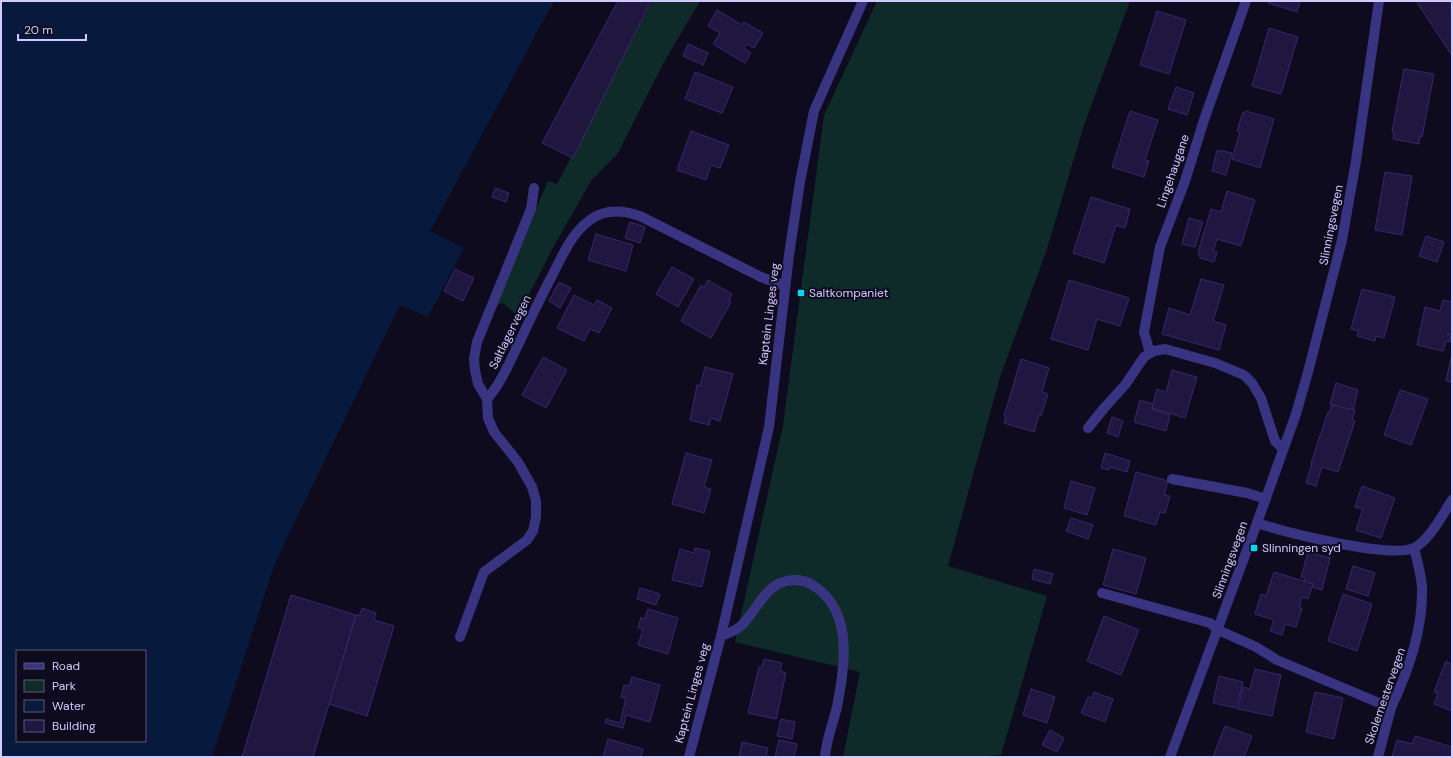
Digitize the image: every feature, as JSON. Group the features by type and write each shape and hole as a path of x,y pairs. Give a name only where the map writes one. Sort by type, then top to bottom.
{"street":[{"name":"Kaptein Linges veg","path":"688,757 720,636 769,427 785,286 800,182 814,111 863,1"},
{"name":"Lingehaugane","path":"1150,352 1144,332 1160,247 1185,181 1204,120 1246,1"},
{"name":"Slinningsvegen","path":"1170,757 1266,499 1308,372 1340,252 1358,154 1379,1"},
{"path":"460,637 484,572 527,540 533,531 536,517 536,500 532,487 518,462 494,432 488,418 487,399 478,384 474,359 477,342 522,237 531,209 534,188"},
{"name":"Saltlagervegen","path":"487,399 498,387 536,305 572,240 580,229 591,219 604,213 616,211 628,212 642,217 761,277 785,286"},
{"path":"1088,428 1125,386 1144,357 1150,352 1170,350 1215,363 1244,375 1252,383 1261,398 1275,441 1283,449"},
{"path":"1172,479 1247,493 1266,499"},
{"path":"1257,523 1303,537 1384,550 1406,550 1414,548 1430,532 1452,500"},
{"name":"Skolemestervegen","path":"1378,757 1391,708 1413,656 1418,634 1422,586 1414,548"},
{"name":"Kaptein Linges veg","path":"720,636 735,631 742,626 766,594 780,583 794,579 807,582 819,590 827,599 836,611 843,628 844,654 837,706 825,757"},
{"path":"1102,593 1210,623 1218,630 1300,670 1391,708"}],"green space":[{"path":"652,1 700,1 663,64 618,153 591,181 555,244 518,316 503,303 494,306 548,181 557,184"},
{"path":"877,1 1130,1 1084,125 1046,252 1000,377 948,566 1047,596 1001,755 975,757 843,757 860,672 735,642 783,425 824,115"}],"water":[{"path":"1,1 554,1 430,231 464,248 428,317 400,305 275,563 212,757 1,757"}],"building":[{"path":"618,1 651,1 573,158 542,143"},
{"path":"1268,1 1300,1 1297,12 1268,3"},
{"path":"1416,1 1451,1 1451,54"},
{"path":"717,10 742,25 744,22 763,33 754,48 747,44 744,48 751,53 745,63 713,44 720,33 708,26"},
{"path":"1157,11 1186,20 1169,74 1140,65"},
{"path":"1269,28 1298,37 1281,94 1252,86"},
{"path":"688,44 708,53 703,65 683,56"},
{"path":"1404,69 1434,74 1422,137 1420,136 1419,144 1393,139 1394,132 1392,131"},
{"path":"695,72 733,87 722,113 685,99"},
{"path":"1176,87 1194,93 1187,115 1168,109"},
{"path":"1130,111 1158,120 1145,160 1149,161 1144,177 1112,167"},
{"path":"1246,111 1274,119 1260,168 1232,159 1240,132 1237,131 1243,112 1245,113"},
{"path":"691,131 729,145 720,168 711,165 706,180 677,170"},
{"path":"1217,150 1232,153 1226,175 1212,171"},
{"path":"1385,172 1412,176 1402,235 1375,230"},
{"path":"495,188 509,193 506,202 492,197"},
{"path":"1227,191 1255,200 1241,246 1217,239 1213,251 1217,252 1214,262 1200,258 1198,252 1211,209 1221,212"},
{"path":"1091,197 1130,209 1125,228 1116,225 1104,263 1073,253"},
{"path":"1189,218 1203,222 1195,247 1182,244"},
{"path":"630,222 645,227 640,243 625,238"},
{"path":"596,234 633,245 626,271 588,260"},
{"path":"1426,236 1444,242 1437,262 1419,256"},
{"path":"672,267 694,279 678,307 656,294"},
{"path":"455,269 474,278 463,301 444,291"},
{"path":"1201,279 1224,285 1213,321 1226,325 1219,350 1162,334 1169,308 1190,315"},
{"path":"708,280 732,294 729,300 731,302 711,338 681,321 701,285 704,287"},
{"path":"1069,280 1129,298 1120,326 1097,319 1088,350 1051,339"},
{"path":"559,282 571,288 560,308 549,301"},
{"path":"1362,289 1395,297 1384,338 1376,336 1375,341 1357,336 1359,331 1351,329"},
{"path":"574,295 594,305 597,300 612,308 599,333 590,329 584,341 557,328"},
{"path":"1443,300 1452,302 1452,334 1447,334 1451,335 1450,342 1446,341 1443,351 1417,345 1425,307 1440,311"},
{"path":"543,357 567,370 546,408 522,395"},
{"path":"1452,358 1452,382 1446,381"},
{"path":"1021,359 1049,368 1042,392 1048,394 1034,432 1004,423 1006,416 1004,416"},
{"path":"705,367 733,374 720,421 711,418 709,425 690,420 697,385 700,386"},
{"path":"1172,370 1197,377 1185,418 1152,408 1157,389 1166,392"},
{"path":"1336,383 1358,390 1353,411 1330,404"},
{"path":"1400,390 1428,399 1411,445 1384,435"},
{"path":"1140,400 1153,404 1152,409 1170,415 1166,431 1134,422"},
{"path":"1332,405 1355,410 1352,420 1355,421 1338,472 1322,467 1316,486 1306,483 1328,412 1329,413"},
{"path":"1112,417 1123,421 1118,437 1107,433"},
{"path":"686,453 712,460 704,487 711,489 704,513 672,504"},
{"path":"1105,453 1130,461 1127,472 1110,467 1109,470 1101,468"},
{"path":"1136,472 1168,481 1164,495 1170,496 1165,513 1160,512 1156,525 1124,516"},
{"path":"1071,481 1095,488 1087,515 1064,508"},
{"path":"1362,486 1395,498 1381,538 1356,530 1363,509 1355,507"},
{"path":"1071,518 1093,525 1088,539 1066,531"},
{"path":"695,548 710,551 702,587 672,580 680,549 694,553"},
{"path":"1113,549 1146,558 1136,594 1103,585"},
{"path":"1308,552 1330,558 1322,590 1312,587 1313,584 1304,581 1305,578 1301,577"},
{"path":"1353,566 1375,573 1368,596 1346,589"},
{"path":"1034,569 1053,574 1050,584 1032,579"},
{"path":"1274,572 1313,584 1308,599 1302,597 1299,608 1302,608 1296,627 1285,624 1282,635 1270,631 1274,620 1255,614 1261,594 1266,596"},
{"path":"640,588 660,594 656,605 637,599"},
{"path":"1343,594 1372,604 1357,651 1328,641"},
{"path":"291,595 356,615 313,757 242,757"},
{"path":"362,608 376,613 374,620 394,626 367,716 329,704 356,615 359,616"},
{"path":"648,609 678,618 668,654 638,645 643,629 638,628 641,617 645,619"},
{"path":"1104,616 1139,630 1121,675 1087,661"},
{"path":"764,659 782,663 780,671 786,673 776,719 748,713 759,667 762,667"},
{"path":"1446,661 1452,664 1452,711 1434,704 1438,693 1434,692"},
{"path":"1255,669 1281,675 1272,716 1238,709 1243,687 1250,689"},
{"path":"1219,676 1243,682 1236,708 1213,703"},
{"path":"632,677 660,685 650,722 626,715 623,728 605,723 606,719 620,723 626,698 621,697 624,685 629,686"},
{"path":"1031,689 1055,697 1047,723 1023,715"},
{"path":"1094,692 1113,699 1105,722 1081,713 1088,697 1092,698"},
{"path":"1315,692 1343,698 1334,739 1306,732"},
{"path":"781,719 795,722 792,739 777,736"},
{"path":"1225,726 1252,736 1244,757 1213,757"},
{"path":"1050,730 1064,738 1057,752 1042,745"},
{"path":"1415,736 1449,746 1452,748 1452,757 1392,757 1397,740 1412,744"},
{"path":"608,739 643,749 641,757 603,757"},
{"path":"779,740 797,744 794,757 775,757"},
{"path":"742,742 768,748 766,757 739,757"}],"place":[{"name":"Saltkompaniet","path":"801,293"},
{"name":"Slinningen syd","path":"1254,548"}]}
